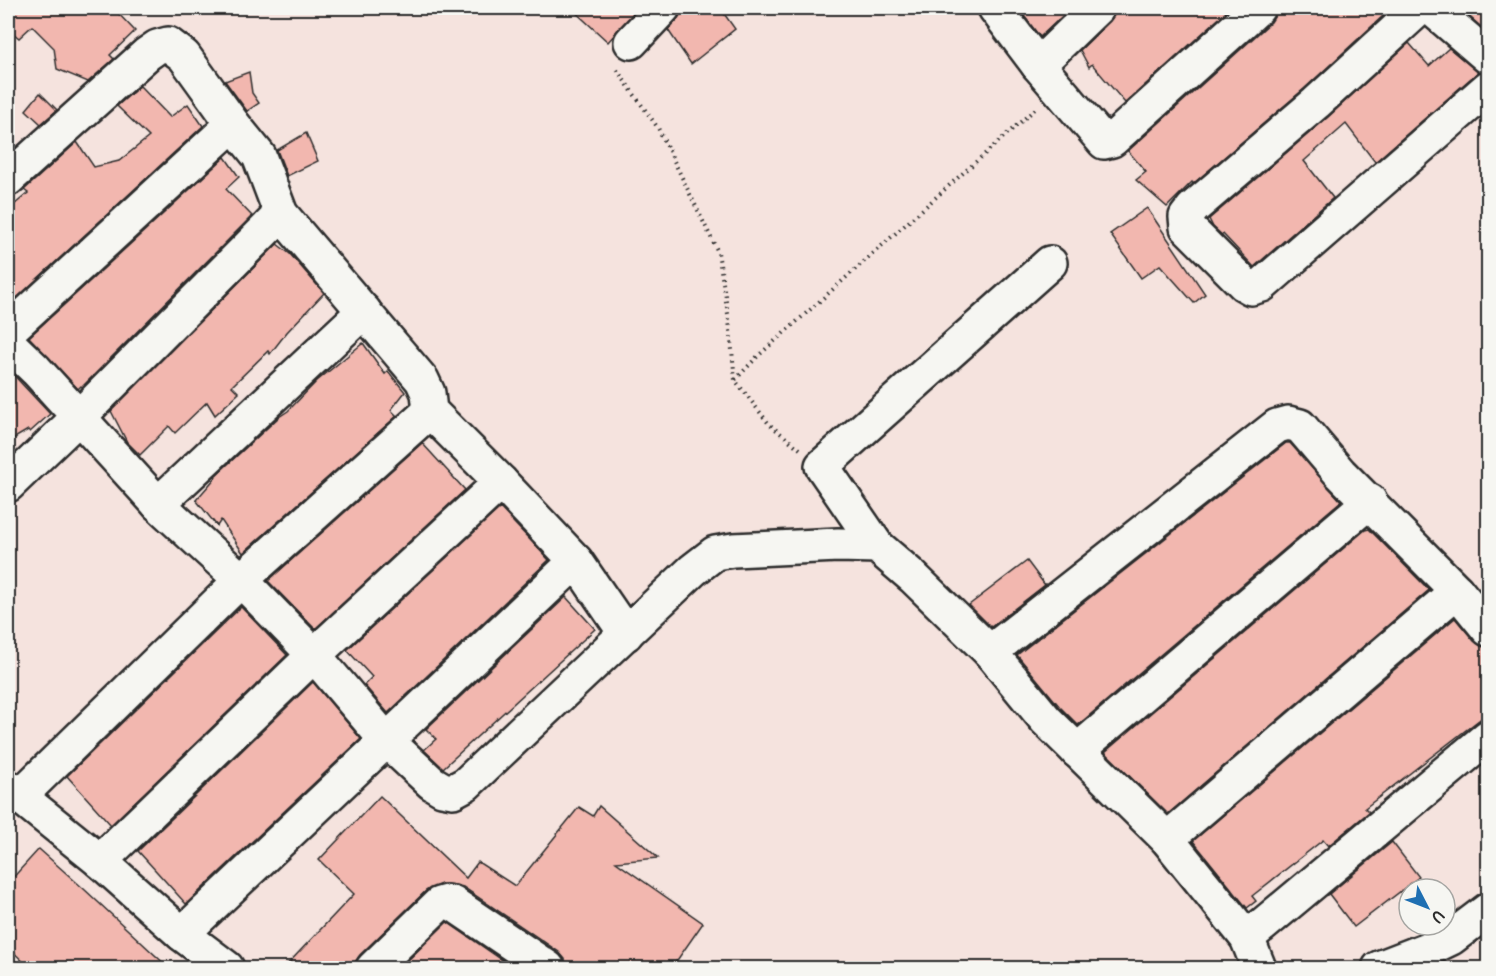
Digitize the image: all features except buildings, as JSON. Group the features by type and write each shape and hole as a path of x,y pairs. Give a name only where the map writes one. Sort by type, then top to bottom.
{"street":[{"path":"631,42 663,8"},
{"path":"995,8 1038,65 1101,140 1108,142 1258,8"},
{"path":"1038,65 1097,8"},
{"path":"1420,8 1316,103 1193,208 1186,217 1187,227 1245,284 1251,288 1262,285 1488,88"},
{"path":"1431,8 1488,57"},
{"path":"8,179 157,47 168,45 184,56 259,156 282,214 422,380 428,393 429,411 576,561 626,634"},
{"path":"8,330 233,124"},
{"path":"8,485 282,214"},
{"path":"1050,263 822,466 878,546 990,652 1046,720 1167,839 1247,938 1259,969"},
{"path":"158,504 364,311"},
{"path":"8,343 36,370 158,504 241,580 314,655 386,740 432,783 442,789 453,791 465,784 693,570 715,553 814,546 878,546"},
{"path":"226,969 182,934 100,861 13,792 241,580 429,411"},
{"path":"990,652 1277,426 1288,423 1300,426 1340,472 1457,591 1488,629"},
{"path":"100,861 314,655 501,482"},
{"path":"1077,752 1370,501"},
{"path":"182,934 576,561"},
{"path":"1167,839 1457,591"},
{"path":"1247,938 1488,737"},
{"path":"373,969 438,904 446,902 452,903 548,969"},
{"path":"1379,969 1450,938 1488,910"}],"path":[{"path":"631,42 618,56 617,70 658,128 718,252 729,321 735,380 769,424 822,466"},
{"path":"735,380 757,357 1035,109"}]}
